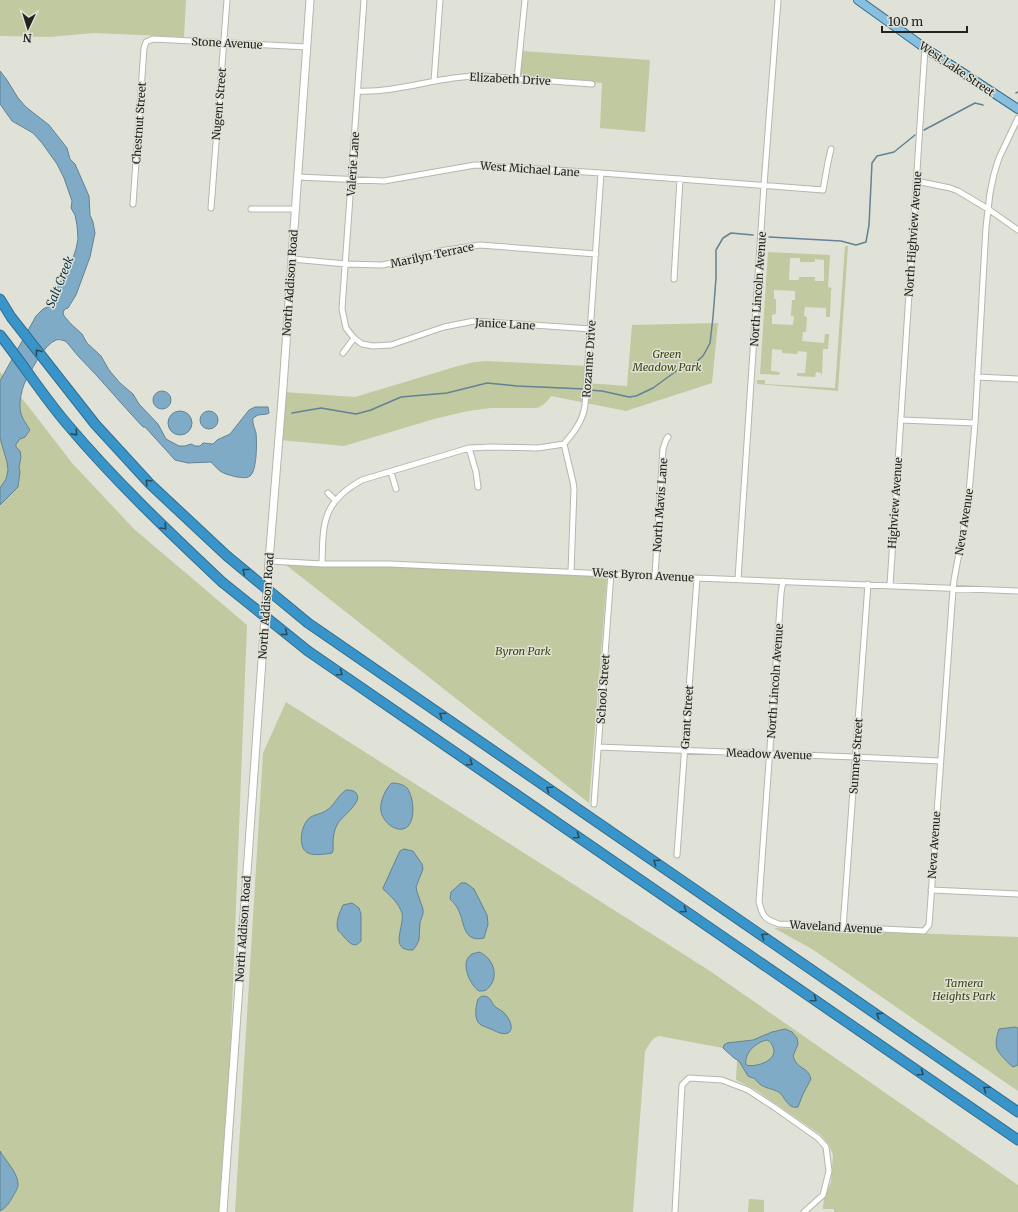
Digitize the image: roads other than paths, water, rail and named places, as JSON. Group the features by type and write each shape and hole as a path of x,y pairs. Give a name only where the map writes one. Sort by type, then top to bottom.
{"highway":[{"path":"0,299 11,317 95,424 150,484 227,556 308,623 1018,1112"},
{"path":"1,336 67,424 120,483 222,582 308,651 1018,1140"}],"main road":[{"name":"West Lake Street","path":"858,0 925,48 1018,109"}],"street":[{"name":"Nugent Street","path":"211,208 227,0"},
{"name":"North Addison Road","path":"224,1212 310,0"},
{"name":"Valerie Lane","path":"346,328 342,309 364,0"},
{"path":"434,81 440,0"},
{"path":"517,78 525,0"},
{"name":"North Lincoln Avenue","path":"738,579 764,185 778,0"},
{"name":"Stone Avenue","path":"146,42 153,39 307,47"},
{"name":"Chestnut Street","path":"133,204 144,48 146,42"},
{"name":"North Highview Avenue","path":"901,420 925,48"},
{"name":"Elizabeth Drive","path":"358,91 368,92 468,76 592,84"},
{"name":"Neva Avenue","path":"924,931 929,925 953,588 968,505 975,422 988,209 992,180 997,163 1018,118"},
{"name":"West Michael Lane","path":"298,177 384,181 475,165 823,190 831,149"},
{"name":"Rozanne Drive","path":"564,444 581,421 584,412 587,390 601,173"},
{"path":"674,279 680,179"},
{"path":"916,181 958,191 988,209 1018,230"},
{"path":"251,209 296,209"},
{"name":"Marilyn Terrace","path":"292,259 370,266 393,264 439,251 474,245 596,254"},
{"name":"Janice Lane","path":"346,328 354,338 362,344 373,346 384,346 444,327 474,321 590,329"},
{"path":"343,353 354,338"},
{"path":"977,377 1018,379"},
{"path":"901,420 975,422"},
{"name":"Highview Avenue","path":"890,585 901,420"},
{"name":"North Mavis Lane","path":"655,575 664,449 668,437"},
{"path":"322,564 323,534 328,512 335,500 342,493 362,480 469,448 538,448 564,444 574,488 571,572"},
{"path":"469,448 476,472 478,487"},
{"path":"391,472 396,489"},
{"path":"328,493 335,500"},
{"name":"West Byron Avenue","path":"269,561 322,564 390,564 1018,591"},
{"name":"School Street","path":"594,804 611,574"},
{"name":"Grant Street","path":"677,855 697,578"},
{"name":"North Lincoln Avenue","path":"759,902 783,581"},
{"name":"Sumner Street","path":"843,928 868,584"},
{"name":"Meadow Avenue","path":"598,747 940,761"},
{"path":"931,890 1018,894"},
{"name":"Waveland Avenue","path":"759,902 763,914 768,920 779,924 924,931"},
{"path":"675,1212 682,1085 689,1078 722,1080 748,1090 812,1134 826,1146 829,1171 823,1195 804,1212"}],"water":[{"path":"0,71 18,98 26,107 49,125 67,148 70,159 75,164 89,196 90,215 95,233 90,257 76,295 68,308 63,312 64,316 82,334 87,343 101,356 109,370 120,383 133,394 139,404 158,424 166,439 179,446 191,444 200,446 203,443 213,444 217,440 230,434 249,410 255,407 268,407 269,413 258,415 253,418 256,433 256,449 254,468 250,476 237,477 225,474 211,462 188,463 175,460 77,355 67,342 57,340 47,346 43,351 24,385 20,400 20,410 30,430 25,437 20,439 16,444 16,447 20,451 21,457 18,487 0,505 0,488 6,479 8,470 0,438 0,381 36,316 43,309 49,306 54,293 72,261 78,239 75,215 71,208 72,201 64,178 57,164 33,133 12,121 0,104"},
{"path":"162,391 168,394 171,400 168,406 162,409 156,406 153,400 156,394"},
{"path":"180,411 189,414 192,423 189,432 180,435 171,432 168,423 171,414"},
{"path":"205,411 213,411 218,416 216,427 213,429 205,429 200,424 200,416"},
{"path":"392,783 400,784 407,788 413,804 411,822 403,829 392,827 383,818 382,814 382,800 387,788"},
{"path":"346,790 355,792 358,796 355,804 336,827 333,837 332,853 317,855 308,853 303,847 301,838 304,825 310,817 325,812 330,808"},
{"path":"404,849 413,851 422,864 423,869 416,887 423,909 423,914 420,922 419,940 413,950 405,949 399,942 402,913 397,903 383,888 400,851"},
{"path":"461,883 466,883 474,889 487,915 488,924 484,938 477,939 468,934 465,930 458,909 450,899 451,892"},
{"path":"352,903 359,908 361,914 361,941 356,945 350,943 337,927 338,917 343,905"},
{"path":"479,952 487,957 494,969 494,978 492,983 487,990 482,991 479,991 472,984 466,968 468,958 472,954"},
{"path":"482,996 488,997 495,1006 507,1016 511,1026 508,1033 504,1034 498,1032 478,1023 476,1009 478,999"},
{"path":"1018,1028 1018,1065 1013,1067 998,1051 996,1042 999,1029"},
{"path":"785,1029 792,1032 797,1038 798,1044 793,1056 797,1064 810,1075 811,1079 798,1107 792,1107 779,1092 763,1086 754,1078 748,1076 739,1061 723,1048 727,1043 753,1040 772,1032","holes":["767,1040 772,1044 774,1052 773,1056 761,1064 750,1066 746,1065 749,1052 759,1043"]},
{"path":"0,1151 16,1176 18,1188 9,1203 0,1211"}],"waterway":[{"path":"924,130 975,103 983,105"},
{"path":"769,237 841,241 856,245 866,242 869,225 872,163 877,156 894,152 915,135"},
{"path":"588,390 602,391 629,397 636,396 653,388 679,369 693,365 703,356 710,343 716,278 716,250 723,238 731,233 753,235"},
{"path":"292,413 321,408 356,414 371,410 401,397 447,393 487,383 585,389"}],"water label":[{"name":"Salt Creek","path":"60,282"}],"park label":[{"name":"Green Meadow Park","path":"667,360"},
{"name":"Byron Park","path":"523,651"},
{"name":"Tamera Heights Park","path":"964,989"}]}
